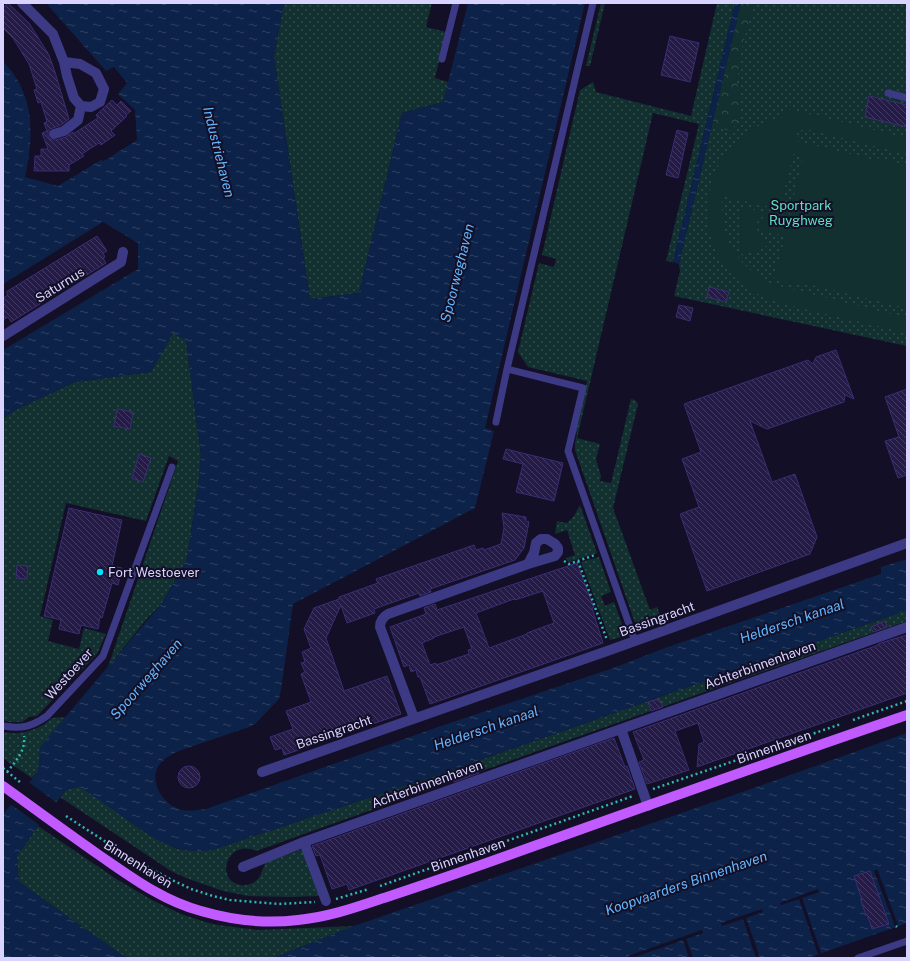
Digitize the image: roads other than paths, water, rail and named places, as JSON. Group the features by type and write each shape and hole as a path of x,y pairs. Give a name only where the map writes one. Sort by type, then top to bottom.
{"main road":[{"name":"Binnenhaven","path":"3,786 150,890 200,911 242,919 274,922 313,918 350,909 907,715"}],"street":[{"path":"22,3 53,34 64,62 74,98 81,106 91,107 100,102 104,89 96,73 80,64 64,62"},
{"path":"54,134 64,131 78,120 81,106"},
{"name":"Saturnus","path":"3,336 121,262 123,252"},
{"name":"Bassingracht","path":"262,772 610,650 907,543"},
{"path":"414,718 380,627 384,616 528,564"},
{"name":"Achterbinnenhaven","path":"243,867 304,842 907,626"},
{"path":"621,728 648,806"},
{"path":"304,842 326,901"}],"lane":[{"path":"442,59 456,3"},
{"path":"496,422 507,369 593,3"},
{"path":"888,93 907,98"},
{"path":"507,369 583,388 568,451 605,552 635,641"},
{"name":"Westoever","path":"3,726 14,728 31,726 47,716 103,656 172,467"},
{"path":"858,958 907,941"}],"water":[{"path":"46,3 284,3 274,56 310,299 359,293 402,113 443,102 468,3 585,3 485,428 494,431 475,508 293,604 279,699 255,724 182,750 165,759 159,765 155,780 161,794 172,805 179,809 186,810 206,809 881,574 881,567 907,559 907,610 443,773 212,850 188,850 167,844 152,837 80,787 66,790 17,856 19,882 122,955 129,958 3,958 3,814 38,772 40,747 162,603 187,559 201,455 186,340 173,333 151,372 75,382 17,409 3,418 3,350 138,269 138,243 103,222 3,284 3,61 13,73 20,85 29,110 31,137 25,177 58,186 101,160 104,161 137,140 135,110 118,94 127,83 114,67 106,71"},
{"path":"735,3 741,3 679,264 673,262"},
{"name":"Koopvaarders Binnenhaven","path":"907,733 907,923 808,958 273,958 354,926 768,783"}],"place":[{"name":"Fort Westoever","path":"100,572"}],"water label":[{"name":"Industriehaven","path":"219,152"},
{"name":"Spoorweghaven","path":"457,273"},
{"name":"Heldersch kanaal","path":"792,621"},
{"name":"Spoorweghaven","path":"146,679"},
{"name":"Heldersch kanaal","path":"486,728"}],"park label":[{"name":"Sportpark Ruyghweg","path":"801,212"}]}
